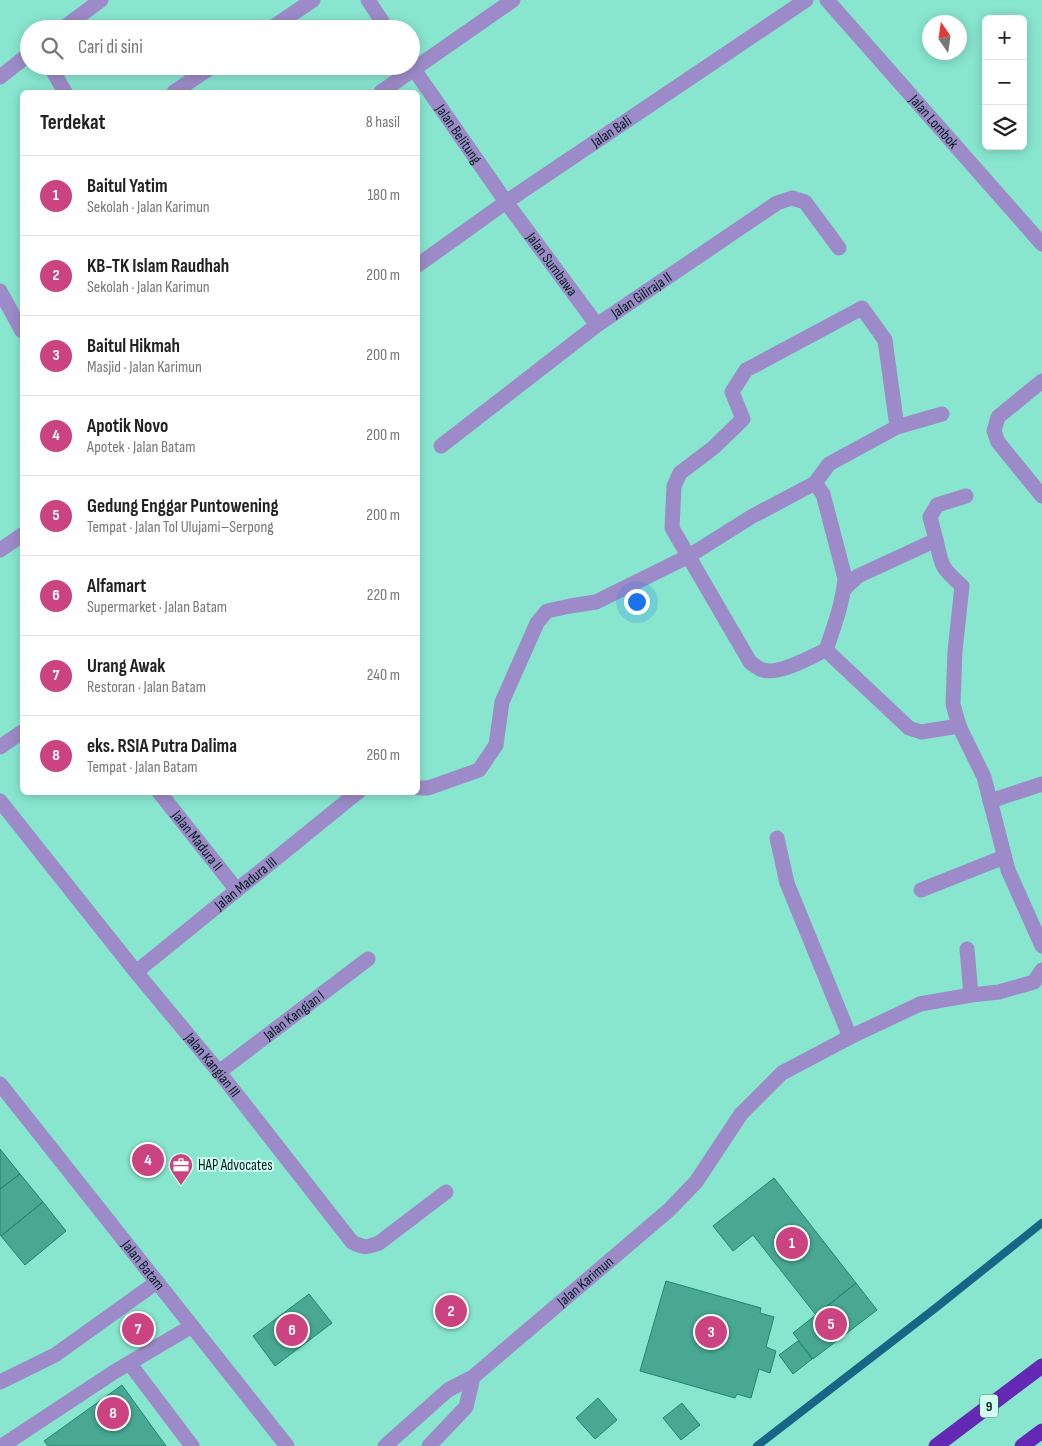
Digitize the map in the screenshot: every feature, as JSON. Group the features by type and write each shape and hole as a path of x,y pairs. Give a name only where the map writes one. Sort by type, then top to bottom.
{"highway":[{"name":"9","path":"936,1446 1042,1366"},
{"path":"1022,1446 1042,1431"}],"street":[{"path":"74,20 101,0"},
{"path":"283,20 313,0"},
{"path":"368,0 381,20"},
{"path":"420,62 513,0"},
{"name":"Jalan Bali","path":"420,264 506,202 806,0"},
{"name":"Jalan Lombok","path":"827,0 1042,244"},
{"path":"0,77 20,61"},
{"path":"55,75 64,90"},
{"path":"177,90 200,75"},
{"path":"384,90 403,75"},
{"name":"Jalan Belitung","path":"419,75 506,202"},
{"name":"Jalan Giliraja II","path":"442,446 597,325 777,203 792,198 805,202 839,248"},
{"name":"Jalan Sumbawa","path":"506,202 597,325"},
{"path":"0,291 20,327"},
{"path":"826,650 784,668 771,671 762,670 750,662 672,528 674,486 680,473 713,448 743,418 732,392 746,370 862,308 885,340 897,427"},
{"path":"1042,381 998,417 994,431 998,442 1042,496"},
{"path":"420,788 428,788 479,770 496,744 502,702 537,623 548,611 596,602 689,556 751,518 815,483 829,464 897,427 942,414"},
{"path":"815,483 823,494 845,578 844,589 826,650"},
{"path":"966,496 937,506 930,517 941,564 962,586 955,651 953,704 959,726 984,777 1008,870 1042,946"},
{"path":"0,550 20,536"},
{"path":"844,589 858,576 936,540"},
{"path":"826,650 909,728 921,732 959,726"},
{"path":"0,747 20,733"},
{"path":"990,801 1042,784"},
{"name":"Jalan Madura II","path":"161,795 236,889"},
{"name":"Jalan Madura III","path":"136,972 354,795"},
{"name":"Jalan Kangian III","path":"0,802 219,1072 352,1242 368,1248 379,1243 446,1192"},
{"path":"777,838 787,883 850,1037"},
{"path":"921,890 1004,857"},
{"path":"966,949 971,995"},
{"name":"Jalan Kangian I","path":"219,1072 368,959"},
{"name":"Jalan Karimun","path":"385,1446 448,1390 473,1377 624,1246 669,1210 696,1182 741,1114 782,1073 850,1037 920,1004 999,992 1034,982 1042,970"},
{"name":"Jalan Batam","path":"0,1084 287,1446"},
{"path":"0,1382 55,1355 157,1282"},
{"path":"2,1446 114,1372 192,1326"},
{"path":"130,1364 192,1446"},
{"path":"429,1446 466,1407 473,1377"}],"building":[{"path":"0,1149 20,1174 0,1189"},
{"path":"20,1174 43,1202 1,1236 0,1189"},
{"path":"774,1178 856,1283 816,1315 753,1235 733,1251 713,1226"},
{"path":"43,1202 66,1231 25,1265 1,1236"},
{"path":"666,1281 761,1308 760,1313 774,1317 766,1347 776,1351 770,1373 759,1369 751,1398 737,1394 735,1398 640,1371"},
{"path":"856,1283 877,1310 813,1359 793,1333"},
{"path":"309,1294 332,1323 275,1366 253,1336"},
{"path":"798,1341 812,1359 793,1374 779,1355"},
{"path":"122,1385 166,1446 48,1446 44,1441"},
{"path":"598,1398 617,1420 595,1439 576,1418"},
{"path":"682,1403 700,1425 681,1440 663,1418"}],"waterway":[{"path":"757,1446 1042,1223"}],"place":[{"name":"Apotik Novo","path":"148,1160"},
{"name":"HAP Advocates","path":"181,1186"},
{"name":"Baitul Yatim","path":"792,1243"},
{"name":"KB-TK Islam Raudhah","path":"451,1311"},
{"name":"Gedung Enggar Puntowening","path":"831,1324"},
{"name":"Urang Awak","path":"138,1329"},
{"name":"Alfamart","path":"292,1330"},
{"name":"Baitul Hikmah","path":"711,1332"},
{"name":"eks. RSIA Putra Dalima","path":"113,1413"}]}
